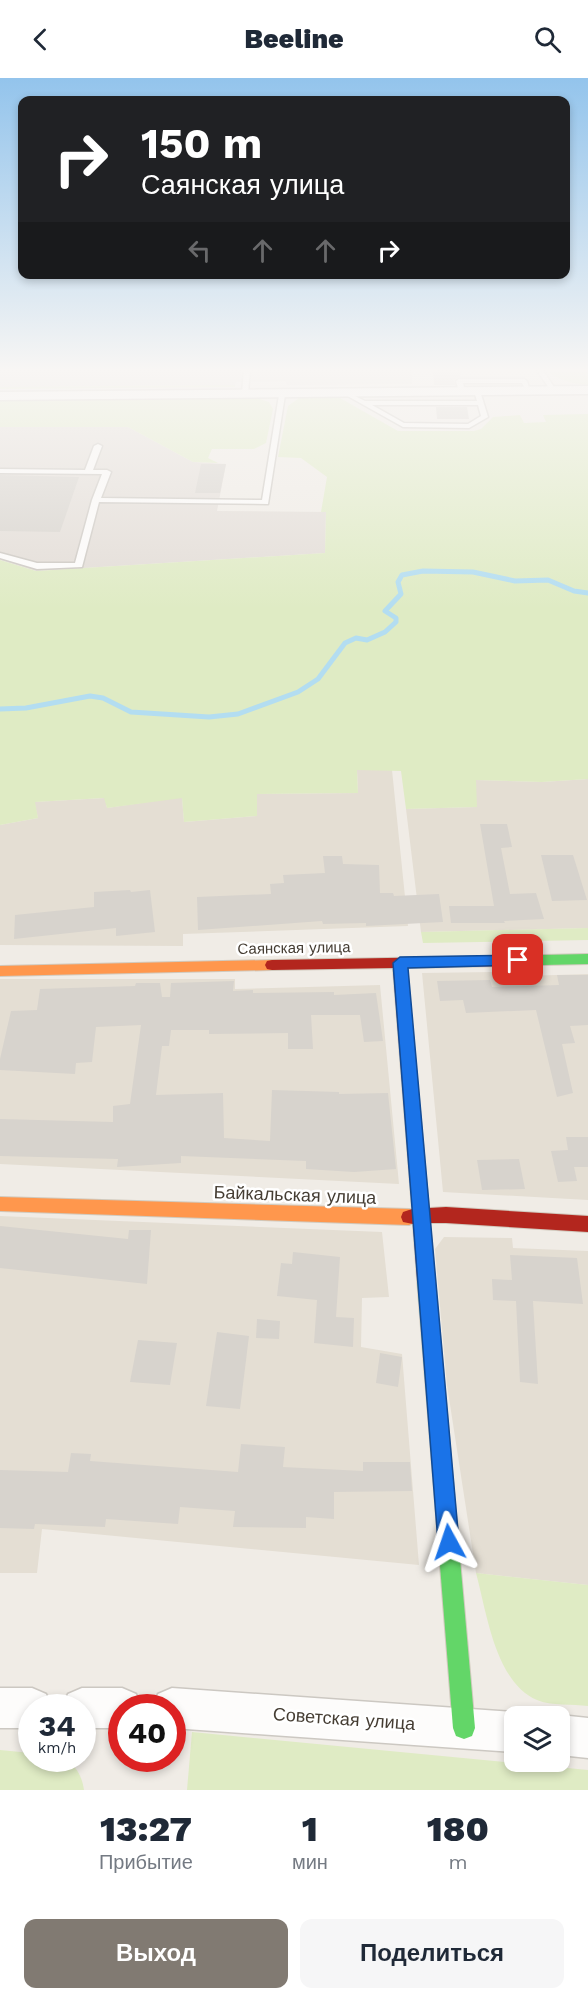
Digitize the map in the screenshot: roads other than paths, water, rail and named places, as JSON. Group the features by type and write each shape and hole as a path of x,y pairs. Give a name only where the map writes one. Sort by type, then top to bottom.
{"street":[{"name":"Саянская улица","path":"0,971 588,959"},
{"path":"400,963 464,1728"},
{"name":"Байкальская улица","path":"0,1204 422,1217 446,1215 588,1224"},
{"path":"0,1708 18,1708"},
{"name":"Советская улица","path":"186,1709 504,1731"},
{"path":"570,1736 588,1737"}],"lane":[{"path":"88,472 98,449"},
{"path":"96,500 265,501 273,449"},
{"path":"0,471 107,472 96,500 79,565 37,566 0,555"}],"waterway":[{"path":"0,709 26,708 90,696 103,698 131,712 209,717 238,714 298,692 318,679 345,643 356,638 367,640 385,632 396,622 396,618 385,611 401,594 398,582 402,575 423,571 473,572 515,581 548,580 574,591 588,593"}]}
